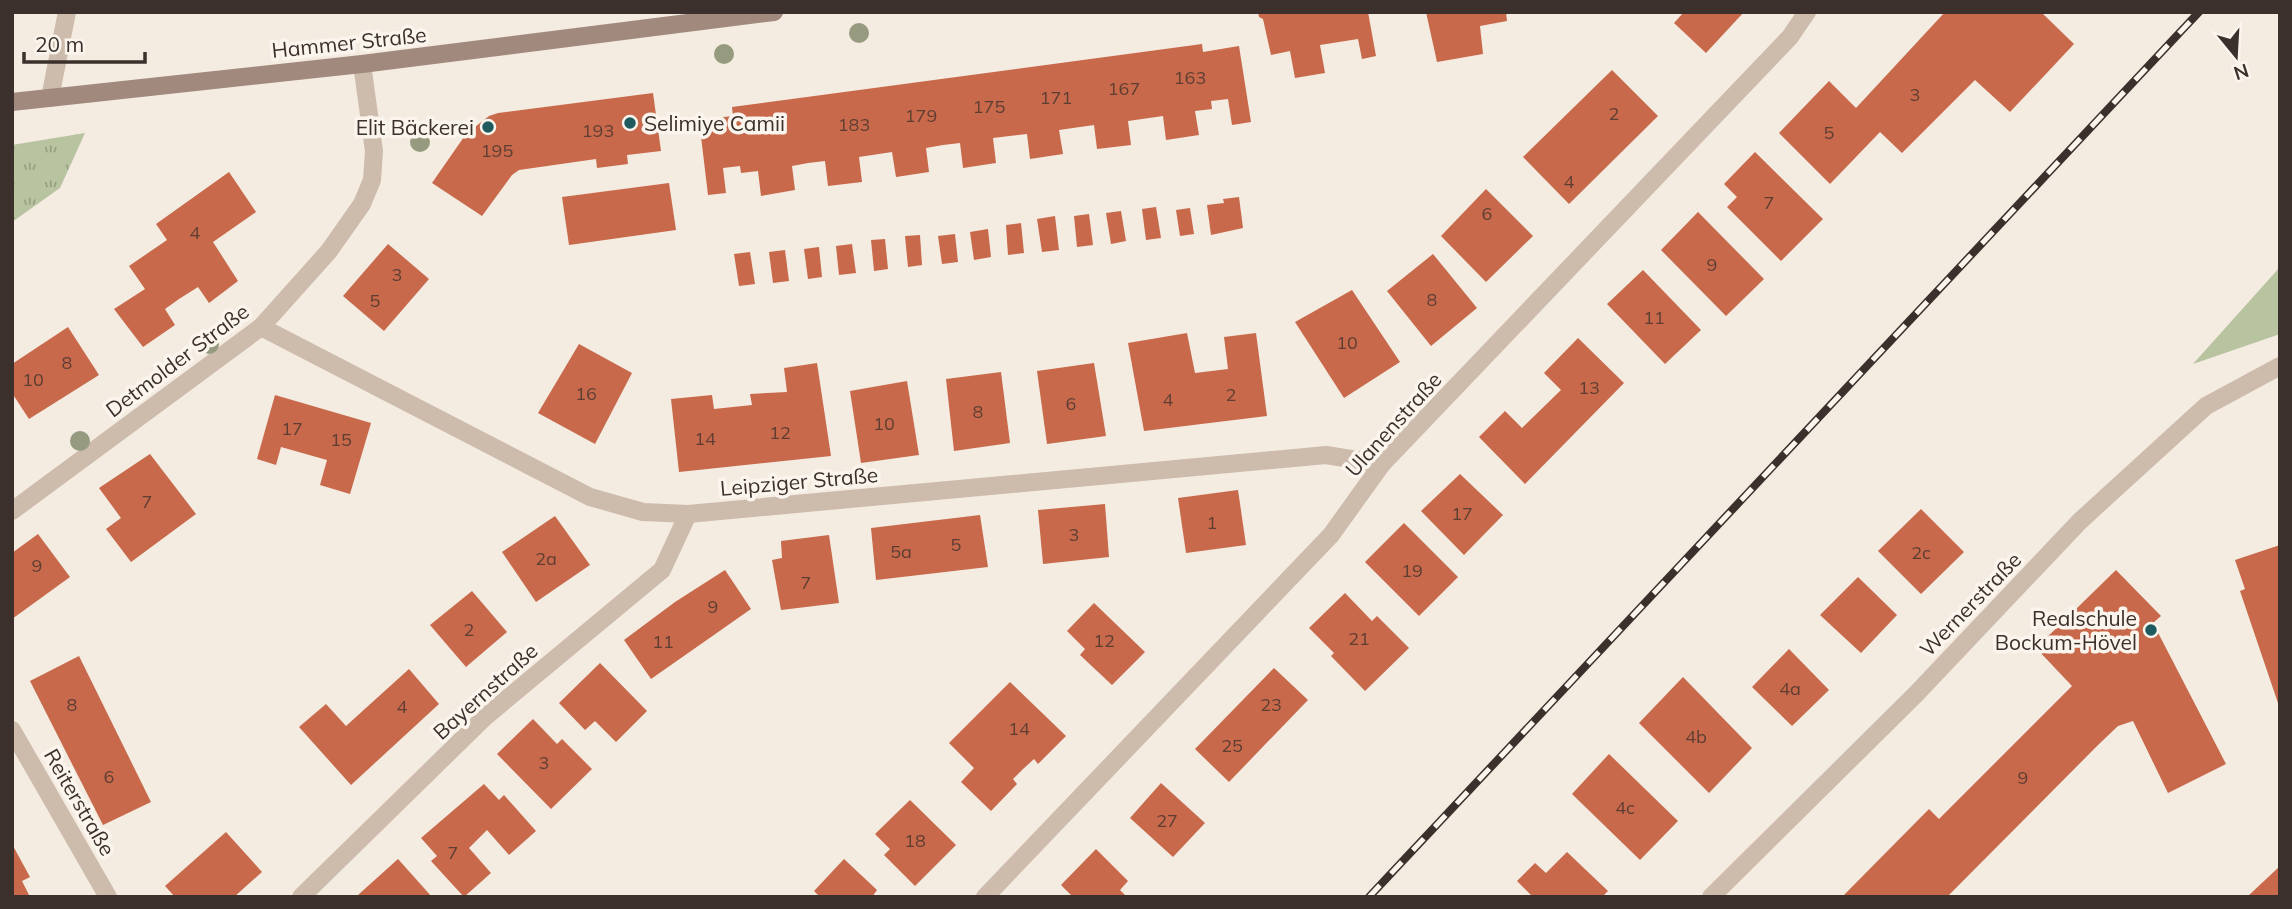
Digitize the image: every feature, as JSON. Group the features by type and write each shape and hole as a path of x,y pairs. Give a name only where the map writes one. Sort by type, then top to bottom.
{"main road":[{"name":"Hammer Straße","path":"12,102 362,64 774,12"}],"street":[{"path":"50,97 67,12"},
{"name":"Ulanenstraße","path":"985,897 1331,535 1382,464 1790,37 1807,12"},
{"name":"Detmolder Straße","path":"12,511 261,327 329,251 362,204 372,180 374,151 362,64"},
{"name":"Leipziger Straße","path":"261,327 590,497 643,512 688,514 1326,455 1382,464"},
{"name":"Wernerstraße","path":"1711,897 1916,694 2080,521 2206,406 2280,366"},
{"name":"Bayernstraße","path":"301,897 485,717 662,570 688,514"},
{"name":"Reiterstraße","path":"12,730 108,897"}],"green space":[{"path":"85,133 60,188 12,222 12,145"},
{"path":"2280,267 2280,334 2193,364"}],"building":[{"path":"1258,12 1368,12 1376,56 1362,59 1358,39 1320,45 1325,73 1295,78 1290,51 1271,55 1263,19"},
{"path":"1426,12 1506,12 1507,21 1480,26 1483,54 1437,62"},
{"path":"1684,12 1744,12 1706,53 1674,23"},
{"path":"1945,12 2041,12 2074,44 2010,112 1975,80 1902,153 1880,132 1830,184 1779,133 1829,81 1856,108"},
{"path":"1202,44 1203,52 1239,46 1251,122 1232,125 1228,99 1211,101 1212,109 1195,111 1199,135 1166,140 1163,116 1128,121 1131,145 1097,149 1094,125 1059,130 1063,154 1030,159 1027,134 993,138 996,163 963,168 960,143 943,145 926,148 929,172 896,177 892,152 859,157 862,182 828,186 825,161 808,163 792,166 795,190 761,196 758,171 741,173 740,166 723,168 726,193 708,195 699,120 733,116 732,107"},
{"path":"1612,70 1658,116 1569,204 1523,157"},
{"path":"653,93 661,151 627,155 628,164 597,168 596,159 519,170 512,175 482,216 432,183 466,134 489,116"},
{"path":"1755,152 1823,219 1781,261 1727,207 1737,197 1724,184"},
{"path":"229,172 256,212 213,242 238,281 209,303 198,287 179,299 165,309 175,325 143,347 114,309 145,289 129,266 167,240 156,224"},
{"path":"669,183 676,230 569,245 562,197"},
{"path":"1486,189 1533,236 1486,282 1441,236"},
{"path":"1239,197 1243,228 1211,235 1207,205 1224,203 1223,199"},
{"path":"1156,207 1161,238 1146,240 1142,209"},
{"path":"1190,208 1194,234 1180,236 1176,210"},
{"path":"1121,211 1126,241 1111,244 1106,213"},
{"path":"1698,212 1764,279 1726,316 1661,250"},
{"path":"1089,214 1093,245 1077,247 1074,216"},
{"path":"1055,216 1059,250 1042,252 1037,219"},
{"path":"1021,223 1024,253 1008,255 1006,225"},
{"path":"988,229 991,257 974,260 970,232"},
{"path":"955,234 958,262 942,264 938,236"},
{"path":"920,235 922,265 908,267 905,236"},
{"path":"885,239 888,269 874,271 871,240"},
{"path":"388,244 429,279 384,331 343,296"},
{"path":"852,244 856,273 839,275 836,246"},
{"path":"819,247 822,277 808,279 804,249"},
{"path":"785,250 789,281 773,283 769,252"},
{"path":"750,252 755,284 739,286 734,254"},
{"path":"1433,254 1477,308 1431,346 1387,291"},
{"path":"1643,270 1701,330 1665,364 1607,304"},
{"path":"1352,290 1400,362 1344,398 1295,322"},
{"path":"68,327 99,375 29,419 12,393 12,364"},
{"path":"1187,333 1195,373 1228,369 1224,337 1256,333 1267,416 1144,431 1128,343"},
{"path":"1578,338 1624,383 1525,484 1479,437 1505,411 1522,428 1561,390 1544,373"},
{"path":"579,344 632,373 595,444 538,413"},
{"path":"817,363 831,456 679,472 671,399 712,395 714,409 752,405 750,394 787,392 784,368"},
{"path":"1094,363 1106,436 1047,444 1037,371"},
{"path":"1001,372 1010,443 954,451 946,379"},
{"path":"907,381 919,455 861,463 850,391"},
{"path":"275,395 371,423 350,494 320,485 327,460 281,447 276,465 257,459"},
{"path":"150,454 196,514 131,562 106,529 121,518 99,488"},
{"path":"1460,474 1503,515 1464,555 1421,511"},
{"path":"1238,490 1246,545 1186,553 1178,498"},
{"path":"1105,504 1109,557 1043,564 1038,510"},
{"path":"1921,509 1964,552 1921,594 1878,551"},
{"path":"980,515 988,567 876,580 871,528"},
{"path":"555,516 590,565 536,602 502,552"},
{"path":"1404,523 1458,577 1419,616 1365,562"},
{"path":"38,534 70,577 12,619 12,553"},
{"path":"829,535 839,603 781,610 772,560 782,558 781,541"},
{"path":"2280,545 2279,706 2240,591 2245,589 2235,560"},
{"path":"725,570 751,609 651,679 624,640 675,602"},
{"path":"2116,570 2161,616 2153,623 2226,764 2168,793 2133,721 2118,726 1947,897 1842,897 1929,809 1939,819 2072,686 2036,648"},
{"path":"1858,577 1897,615 1861,653 1820,615"},
{"path":"472,591 507,632 466,667 430,625"},
{"path":"1345,593 1372,621 1377,616 1409,648 1365,691 1331,656 1334,653 1309,628"},
{"path":"1094,603 1145,652 1112,685 1080,655 1085,649 1067,631"},
{"path":"1789,649 1829,690 1792,726 1752,687"},
{"path":"79,656 151,802 103,825 30,681"},
{"path":"600,663 647,711 616,742 595,721 585,730 559,703"},
{"path":"1274,668 1308,700 1229,782 1195,749"},
{"path":"409,669 439,704 351,785 299,727 326,704 346,726"},
{"path":"1683,677 1752,748 1709,793 1639,723"},
{"path":"1010,682 1066,736 1038,764 1034,759 1013,779 1017,784 991,811 961,782 974,768 949,743"},
{"path":"533,719 557,744 562,739 592,769 551,809 497,754"},
{"path":"1609,754 1678,821 1640,860 1572,794"},
{"path":"1161,783 1205,823 1173,857 1130,818"},
{"path":"484,784 499,800 504,795 536,831 509,855 487,830 469,848 491,873 464,897 431,861 437,856 421,838"},
{"path":"910,800 956,845 915,886 884,855 890,849 875,834"},
{"path":"226,832 262,872 234,897 175,897 165,886"},
{"path":"12,844 30,877 22,881 30,897 12,897"},
{"path":"1096,849 1128,881 1120,890 1127,897 1073,897 1061,885"},
{"path":"1567,852 1608,891 1602,897 1533,897 1517,881 1535,863 1546,873"},
{"path":"398,859 432,897 358,895"},
{"path":"844,859 877,890 872,897 820,897 814,891"},
{"path":"2280,866 2280,897 2247,897"}],"railway":[{"path":"1369,897 2199,12"}],"place":[{"name":"Selimiye Camii","path":"630,123"},
{"name":"Elit Bäckerei","path":"488,127"},
{"name":"Realschule Bockum-Hövel","path":"2151,630"}]}
